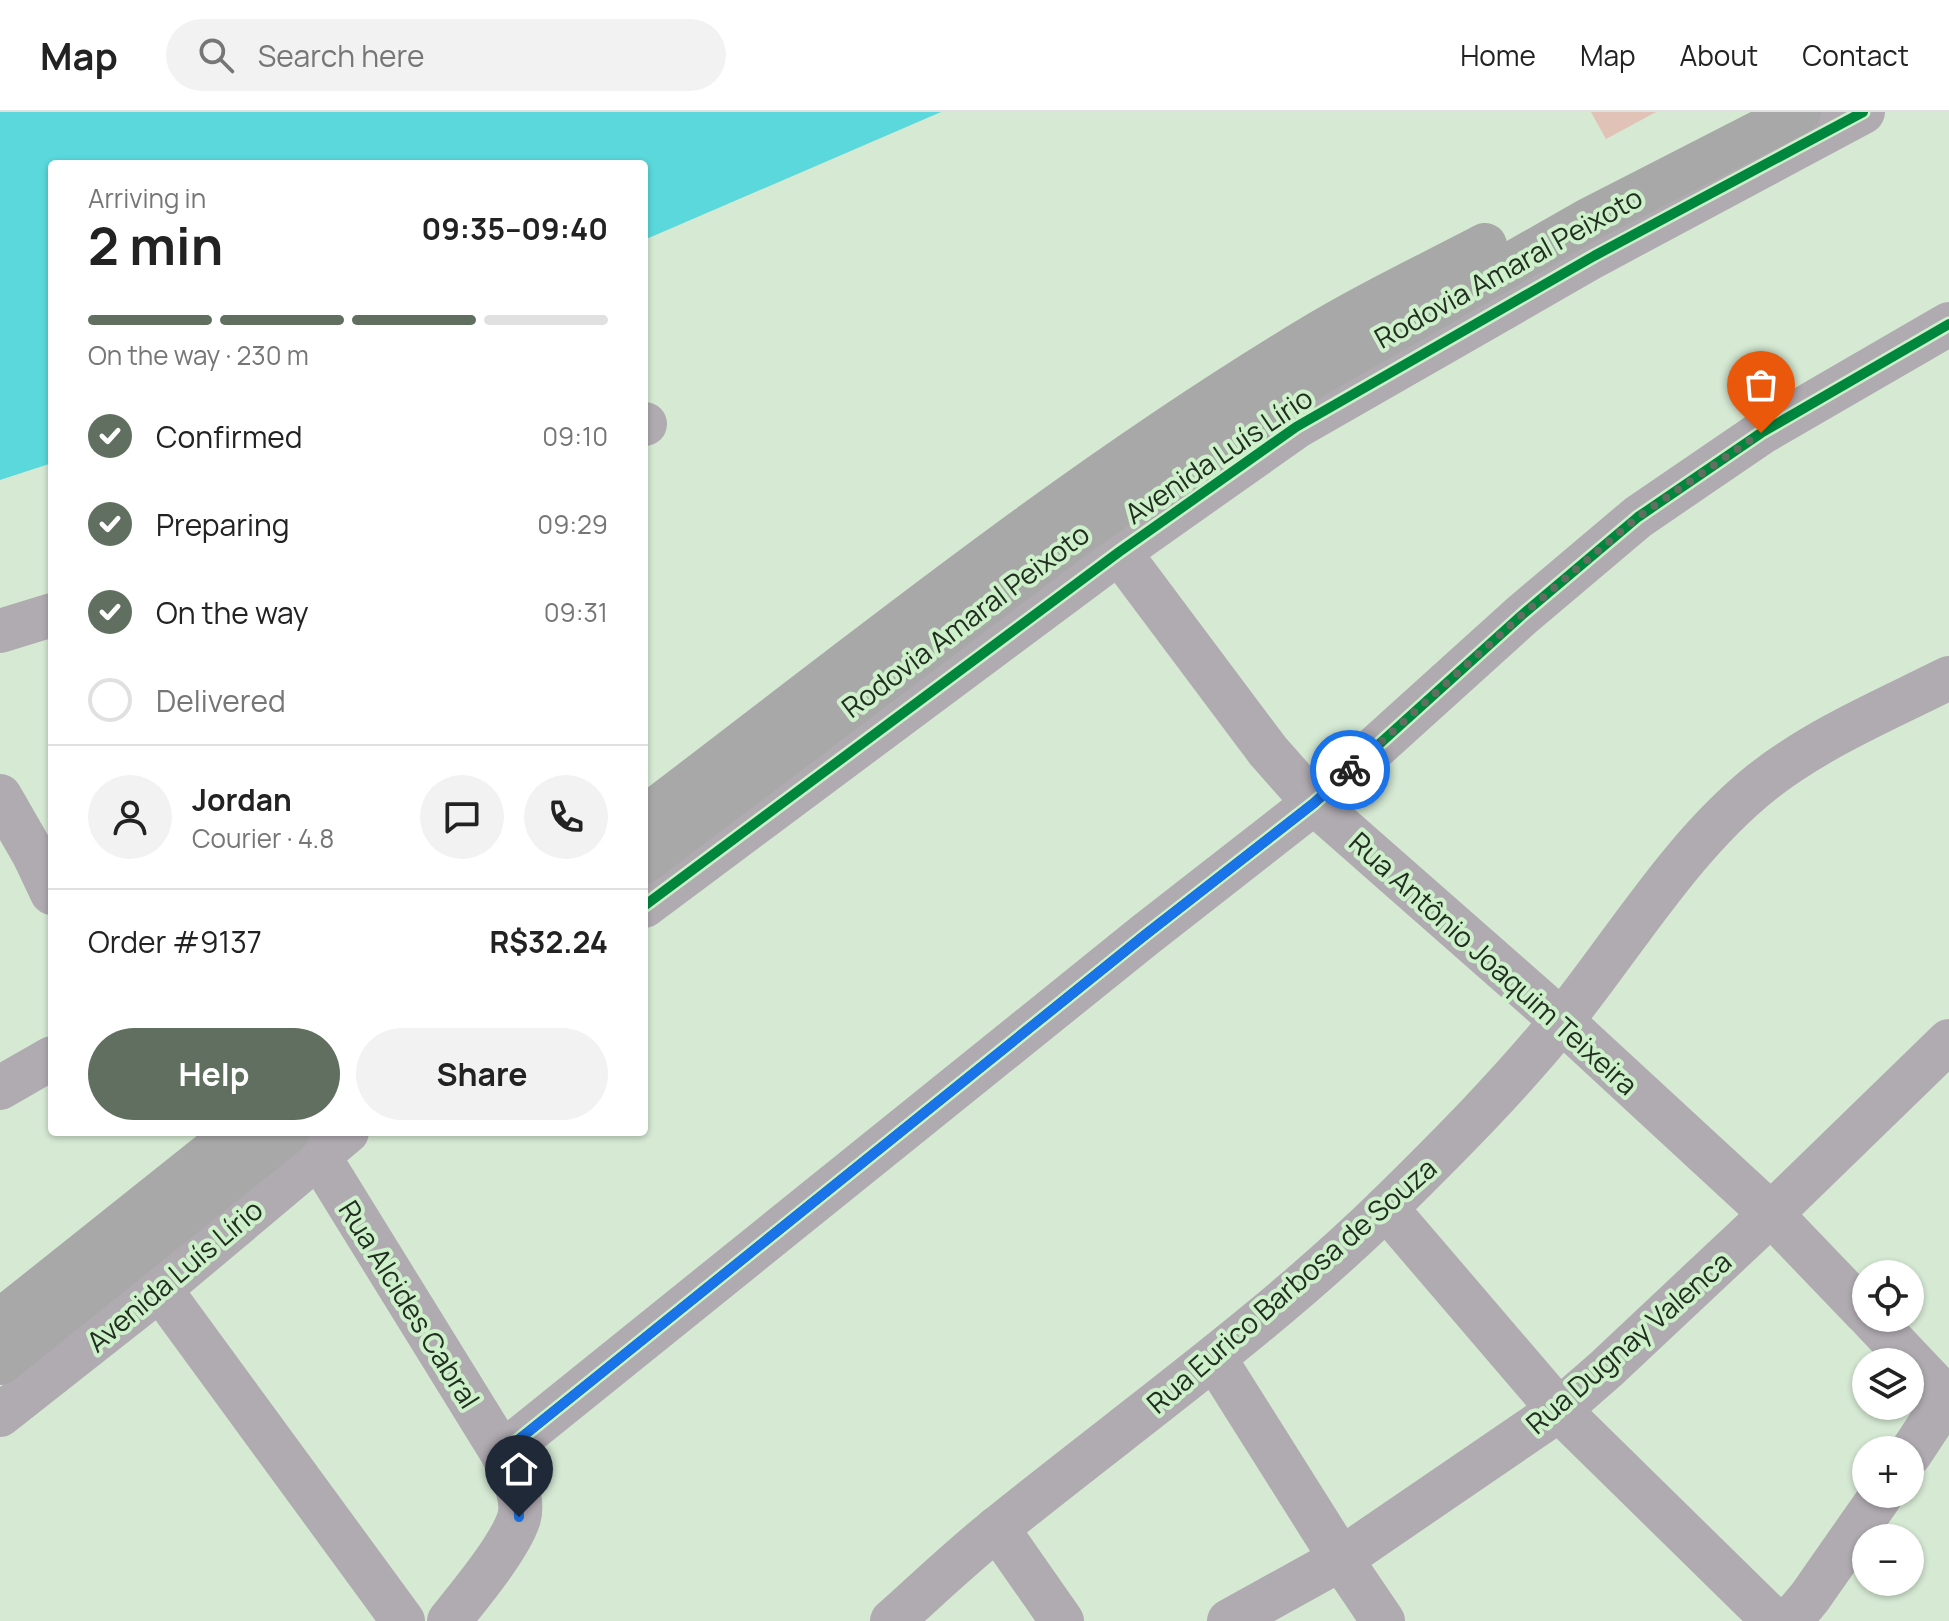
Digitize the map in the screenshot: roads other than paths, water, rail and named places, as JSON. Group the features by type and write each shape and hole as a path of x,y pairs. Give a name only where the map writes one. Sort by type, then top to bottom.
{"highway":[{"name":"Rodovia Amaral Peixoto","path":"648,815 1036,522 1248,377 1321,332 1739,112"},
{"name":"Rodovia Amaral Peixoto","path":"648,859 1071,539 1215,438 1316,375 1588,220 1799,112"},
{"path":"0,1321 232,1136"},
{"path":"0,1363 318,1140"}],"street":[{"name":"Avenida Luís Lírio","path":"648,903 1119,552 1296,427 1594,256 1863,112"},
{"path":"502,1453 1132,945 1314,803 1522,615 1638,517 1761,433 1949,324"},
{"name":"Rua Antônio Joaquim Teixeira","path":"1119,552 1268,751 1314,803 1562,1021 1771,1214 1852,1298"},
{"path":"0,631 48,616"},
{"name":"Rua Eurico Barbosa de Souza","path":"892,1621 997,1528 1215,1359 1386,1208 1562,1021 1681,865 1721,820 1760,783 1814,745 1949,678"},
{"path":"0,796 46,865"},
{"name":"Rua Dugnay Valenca","path":"1229,1621 1341,1559 1559,1410 1771,1214 1949,1041"},
{"path":"1,1084 48,1060"},
{"name":"Avenida Luís Lírio","path":"0,1415 160,1289 318,1140"},
{"name":"Rua Alcides Cabral","path":"318,1140 502,1453 518,1489 519,1517 501,1550 449,1621"},
{"path":"1386,1208 1559,1410 1774,1621"},
{"path":"160,1289 395,1618"},
{"path":"1879,1332 1936,1427"},
{"path":"1215,1359 1383,1621"},
{"path":"1790,1621 1872,1508"},
{"path":"997,1528 1062,1621"}],"water":[{"path":"0,112 941,112 648,238 648,160 48,160 48,464 0,480"}]}
